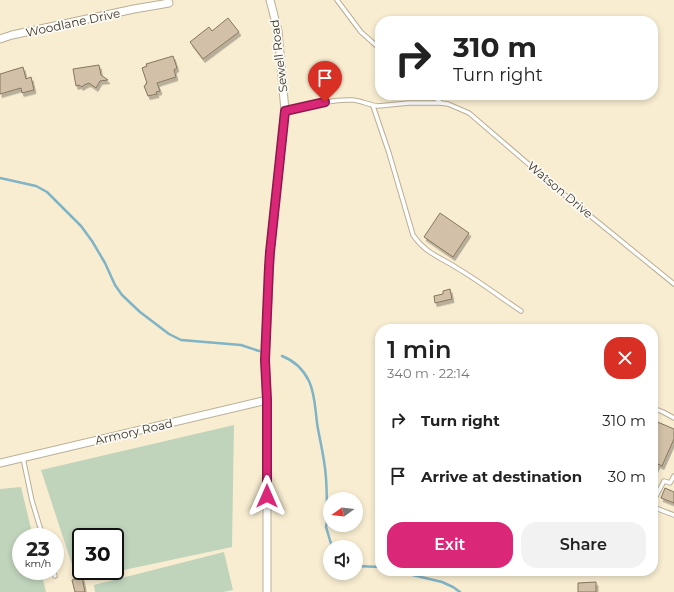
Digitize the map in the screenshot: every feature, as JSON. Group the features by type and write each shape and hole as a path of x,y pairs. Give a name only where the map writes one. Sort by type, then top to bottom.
{"street":[{"name":"Sewell Road","path":"267,592 267,400 265,360 270,252 285,111 278,31 270,0"},
{"name":"Woodlane Drive","path":"0,39 12,35 134,9 169,3"},
{"name":"Armory Road","path":"0,463 267,400"}],"lane":[{"path":"337,0 361,32 375,45"},
{"path":"285,111 334,101 356,100 373,106 409,103 441,103"},
{"path":"438,100 441,103"},
{"name":"Watson Drive","path":"441,103 448,104 469,113 561,192 674,284"},
{"path":"373,106 389,153 413,235 417,241 429,252 457,267 522,311"},
{"path":"658,410 674,418"},
{"path":"23,458 32,501 40,528"},
{"path":"658,493 664,481 670,483 674,476"},
{"path":"658,509 674,515"}],"green space":[{"path":"234,425 232,547 124,570 124,528 72,528 72,565 64,540 64,528 60,528 41,470"},
{"path":"21,487 31,528 12,528 12,580 43,580 46,592 0,592 0,489"},
{"path":"224,552 233,590 223,592 95,592 94,585 114,580 124,580 124,577"}],"building":[{"path":"228,18 239,32 203,59 190,42 209,27 212,31"},
{"path":"173,56 177,68 174,70 176,77 157,83 160,91 156,92 157,94 148,96 144,86 147,83 142,68 147,66 146,64"},
{"path":"99,65 101,75 108,80 100,81 96,88 89,83 82,87 79,85 76,86 73,69"},
{"path":"23,67 26,79 31,77 34,90 22,93 21,88 0,94 0,74"},
{"path":"440,213 469,233 453,257 424,237"},
{"path":"450,289 452,299 435,303 434,296 443,294 443,291"},
{"path":"658,422 674,429 674,439 662,466 658,464"},
{"path":"665,488 674,492 674,503 661,498"},
{"path":"72,580 83,580 85,592 75,592"},
{"path":"596,582 596,592 578,592 578,583"}],"waterway":[{"path":"0,178 36,186 47,192 81,226 92,241 105,263 115,285 122,295 140,312 169,334 181,340 241,345 259,351"},
{"path":"282,356 291,360 301,369 309,381 313,393 324,459 327,489 326,527 330,540"},
{"path":"363,566 375,567"},
{"path":"417,576 442,582 460,592"}],"route":[{"path":"267,496 267,400 265,360 269,267 285,111 325,102"}]}
